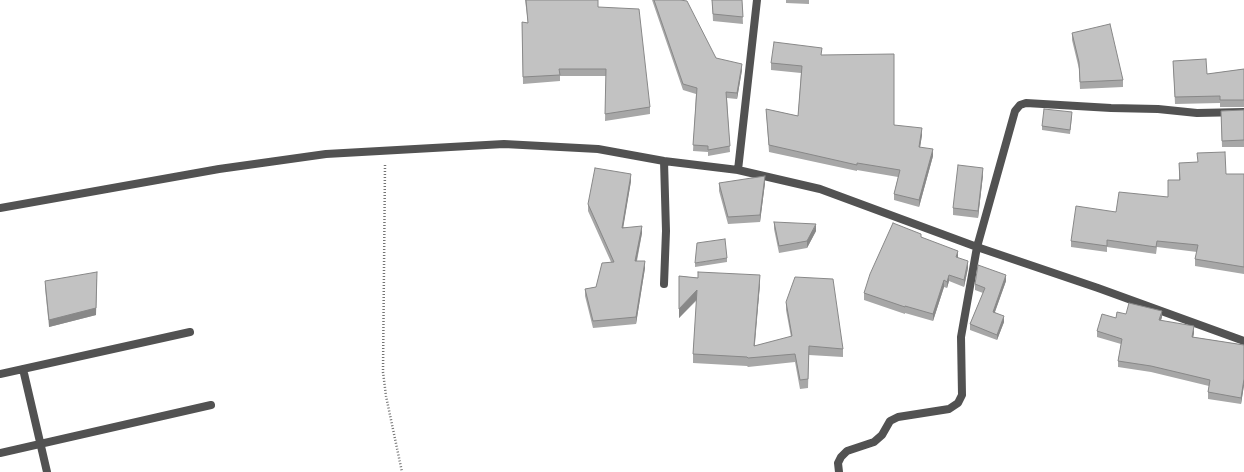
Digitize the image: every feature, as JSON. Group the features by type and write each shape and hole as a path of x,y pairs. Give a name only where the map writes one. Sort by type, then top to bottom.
{"street":[{"path":"738,170 757,0"},
{"path":"839,472 838,463 847,451 874,442 882,435 890,421 898,417 949,409 958,403 962,395 961,337 977,247 1015,111 1020,105 1026,103 1158,109 1197,113 1244,112"},
{"path":"0,208 219,169 326,154 504,144 598,148 664,161 738,170 820,189 977,247 1098,288 1244,341"},
{"path":"664,161 666,231 664,284"},
{"path":"0,374 190,332"},
{"path":"23,369 47,472"},
{"path":"0,453 211,405"}],"path":[{"path":"386,150 383,372 386,396 402,472"}],"building":[{"path":"526,0 598,0 598,7 639,9 650,107 605,114 606,69 559,69 560,75 523,77 522,22 528,23"},
{"path":"654,0 687,1 716,58 742,64 737,93 726,92 730,146 708,150 708,146 693,145 697,88 683,84"},
{"path":"712,0 742,0 743,17 713,14"},
{"path":"1110,24 1123,80 1080,82 1079,62 1072,33"},
{"path":"774,42 822,48 821,55 894,54 894,125 922,128 919,147 933,149 919,200 894,194 900,170 857,163 857,165 769,145 766,109 798,116 802,66 771,63"},
{"path":"1206,59 1207,74 1244,69 1244,100 1220,100 1220,96 1175,97 1173,61"},
{"path":"1044,109 1072,112 1070,130 1042,126"},
{"path":"1244,110 1244,140 1222,141 1221,111"},
{"path":"1225,152 1226,174 1244,174 1244,267 1195,259 1198,245 1157,241 1156,247 1107,240 1107,246 1071,241 1076,206 1116,212 1119,192 1168,197 1168,180 1180,180 1179,163 1198,162 1197,153"},
{"path":"958,165 983,168 978,211 953,208"},
{"path":"595,168 631,174 622,228 642,226 635,261 645,261 636,317 593,321 585,289 596,287 602,263 614,262 588,204"},
{"path":"765,176 760,215 728,217 719,183"},
{"path":"774,222 816,224 807,241 779,246"},
{"path":"893,223 921,234 921,237 958,251 956,257 968,261 964,280 949,275 947,282 944,280 933,314 905,307 864,293 870,274"},
{"path":"725,239 727,258 695,263 697,243"},
{"path":"978,265 1006,275 993,312 1004,316 997,335 970,324 985,288 975,284"},
{"path":"97,272 96,308 49,320 45,281"},
{"path":"698,272 760,275 754,346 792,336 786,302 795,277 833,279 843,349 809,346 808,379 800,380 795,354 748,358 693,354 697,290 679,309 679,276 698,278"},
{"path":"1129,303 1162,311 1159,320 1194,326 1192,337 1244,345 1244,379 1241,398 1208,392 1210,380 1151,366 1118,361 1122,339 1097,331 1102,314 1116,318 1117,312 1126,314"}]}
